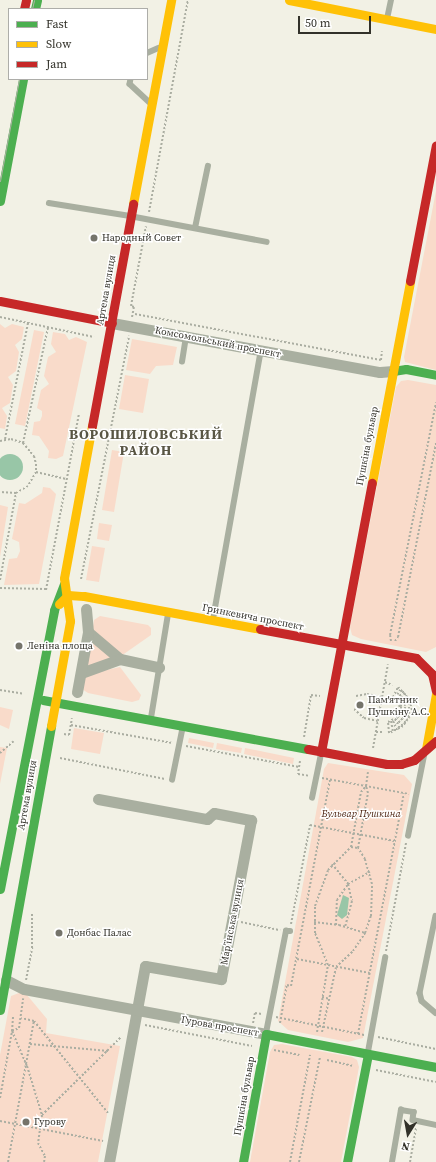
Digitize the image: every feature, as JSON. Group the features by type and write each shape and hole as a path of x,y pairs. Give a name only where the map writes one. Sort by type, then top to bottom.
{"street":[{"name":"Артема вулиця","path":"0,889 54,610 64,584 130,216 171,0"},
{"path":"289,0 436,29"},
{"path":"0,201 3,171 22,80"},
{"name":"Пушкіна бульвар","path":"321,752 436,146"},
{"name":"Комсомольський проспект","path":"0,301 112,323 131,322 186,336 380,372 406,369 436,375"},
{"name":"Артема вулиця","path":"0,1010 70,621 68,595 64,584"},
{"path":"54,610 68,595"},
{"name":"Гринкевича проспект","path":"68,595 416,658 426,666 432,674 436,692"},
{"path":"77,692 88,632 86,609"},
{"path":"88,632 120,659 159,667"},
{"path":"81,673 120,659"},
{"path":"426,749 436,692"},
{"path":"36,699 370,761 401,764 420,756 436,741"},
{"name":"Мар’їнська вулиця","path":"98,800 207,820 214,813 251,820 221,979 145,966 109,1162"},
{"path":"4,865 8,855 13,852 21,854 25,870"},
{"name":"Гурова проспект","path":"6,980 24,989 266,1034 436,1068"},
{"name":"Пушкіна бульвар","path":"243,1162 266,1034"},
{"path":"348,1162 368,1054"}],"lane":[{"path":"387,19 391,0"},
{"path":"148,53 162,46"},
{"path":"131,80 130,84 151,104"},
{"path":"195,228 208,166"},
{"path":"48,203 148,219 267,242"},
{"path":"182,362 186,336"},
{"path":"212,621 261,350"},
{"path":"150,720 168,613"},
{"path":"172,780 183,726"},
{"path":"408,836 426,749"},
{"path":"312,798 321,752"},
{"path":"436,916 420,992 422,1001 436,1013"},
{"path":"266,1034 288,931"},
{"path":"368,1054 385,958"},
{"path":"392,1162 400,1110 414,1112 413,1120 436,1125"}],"path":[{"path":"81,579 134,307 131,306 188,0"},
{"path":"135,314 380,360 382,351"},
{"path":"0,317 94,336 93,343"},
{"path":"5,439 28,323"},
{"path":"23,443 48,327"},
{"path":"436,403 390,635 392,645 398,637 436,443"},
{"path":"45,597 80,411"},
{"path":"0,441 5,439 23,443 34,456 36,472 28,486 16,493 0,492"},
{"path":"36,472 67,479"},
{"path":"0,580 16,493"},
{"path":"0,588 46,589"},
{"path":"290,1162 309,1056 311,1049 318,1044 324,1027 336,966 353,951 365,933 372,906 370,872 358,848 368,793 366,786 370,761 390,654"},
{"path":"385,682 392,684"},
{"path":"24,702 27,687"},
{"path":"397,730 397,710 398,687 408,696 412,704 412,713 404,726 394,732 390,732 388,722 397,710 408,696"},
{"path":"0,690 26,694"},
{"path":"400,728 397,710 404,691"},
{"path":"356,696 368,694 382,697"},
{"path":"397,710 406,694"},
{"path":"397,710 410,700"},
{"path":"397,710 412,704"},
{"path":"397,710 412,708"},
{"path":"354,709 364,718 378,721"},
{"path":"397,710 412,713"},
{"path":"397,710 410,717"},
{"path":"397,710 408,720"},
{"path":"397,710 406,723"},
{"path":"397,710 404,726"},
{"path":"376,732 383,732"},
{"path":"63,740 64,734"},
{"path":"0,753 17,738 16,744"},
{"path":"60,753 59,760 172,780"},
{"path":"281,1018 287,986 292,986 330,780"},
{"path":"299,1162 320,1058 316,1025 328,965 318,945 314,922 318,894 332,864 351,847 361,792 366,786"},
{"path":"358,1034 404,793"},
{"path":"357,812 364,813"},
{"path":"232,921 288,931 310,825 394,841"},
{"path":"385,958 408,836"},
{"path":"351,847 358,848"},
{"path":"332,864 348,884 352,901 345,927"},
{"path":"336,925 337,900 348,884 370,872"},
{"path":"12,1031 19,1028 21,1018 24,989 32,948 32,906"},
{"path":"314,922 336,925 365,933"},
{"path":"26,946 32,948"},
{"path":"296,959 370,973"},
{"path":"322,997 330,998"},
{"path":"269,1016 436,1049"},
{"path":"21,1018 34,1021 109,1115"},
{"path":"8,1162 27,1066 34,1021"},
{"path":"42,1114 109,1051 134,1023 320,1058 353,1066"},
{"path":"11,1026 27,1066 42,1114 38,1143 45,1156 44,1162"},
{"path":"0,1098 12,1031"},
{"path":"30,1044 109,1051"},
{"path":"376,1070 436,1082"},
{"path":"0,1121 105,1141 106,1135"},
{"path":"410,1162 417,1121"}],"green space":[{"path":"436,191 436,370 405,362 404,357"},
{"path":"0,324 5,328 12,324 24,327 22,339 15,345 19,352 16,371 8,377 13,385 10,403 2,408 7,416 5,429 0,428"},
{"path":"34,330 44,332 25,426 15,424"},
{"path":"53,332 65,334 69,340 76,337 87,342 63,456 56,459 48,458 49,451 39,436 32,435 34,422 40,421 42,416 42,411 37,408 41,390 49,384 44,376 48,357 56,352 51,344"},
{"path":"132,339 177,347 173,365 156,366 150,374 126,370"},
{"path":"125,375 149,379 143,413 119,409"},
{"path":"408,380 436,385 436,647 426,652 361,639 352,635 350,627 396,387 401,381"},
{"path":"112,450 124,452 114,512 102,510"},
{"path":"43,487 50,488 56,494 39,584 4,585 9,559 17,558 20,551 19,542 12,539 19,503 25,504 42,493"},
{"path":"0,505 8,507 0,557"},
{"path":"99,523 112,525 109,541 97,539"},
{"path":"92,546 105,548 99,582 86,580"},
{"path":"100,616 148,625 151,628 151,635 121,656 92,633 94,620"},
{"path":"91,639 111,654 109,661 85,667"},
{"path":"120,667 141,695 139,700 132,702 88,693 82,689 84,675"},
{"path":"0,707 13,710 9,729 0,725"},
{"path":"74,728 104,733 100,754 71,749"},
{"path":"189,738 214,743 213,748 188,743"},
{"path":"217,743 242,748 241,753 216,749"},
{"path":"0,747 7,748 0,784"},
{"path":"245,748 294,758 293,764 244,754"},
{"name":"Бульвар Пушкина","path":"328,763 404,775 412,784 363,1038 348,1042 288,1030 278,1021 324,769"},
{"path":"19,993 27,995 47,1019 46,1033 120,1046 98,1162 0,1162 0,1055 11,996"},
{"path":"282,1044 352,1057 357,1060 359,1067 341,1162 250,1162 270,1052 274,1045"}],"shaded area":[{"path":"5,455 15,455 22,462 22,472 15,479 5,479 -1,473 -1,461"},
{"path":"343,895 349,898 347,915 342,919 337,915"}],"tram line":[{"path":"32,8 34,0"},
{"path":"0,181 19,80"}],"traffic: fast":[{"path":"35,8 37,0"},
{"path":"0,201 23,80"},
{"path":"393,371 406,369 436,375"},
{"path":"0,889 54,610 64,584"},
{"path":"43,700 308,749"},
{"path":"0,1010 51,726"},
{"path":"243,1162 266,1034 436,1067"},
{"path":"347,1162 368,1054"}],"traffic: slow":[{"path":"133,204 171,0"},
{"path":"289,0 436,29"},
{"path":"372,483 410,281"},
{"path":"51,726 70,621 64,578 92,426"},
{"path":"59,604 68,595 84,596 260,629"},
{"path":"426,749 436,694"}],"traffic: jam":[{"path":"24,8 26,0"},
{"path":"410,281 436,145"},
{"path":"92,426 133,204"},
{"path":"0,301 112,323"},
{"path":"321,752 372,483"},
{"path":"260,629 416,658 432,674 436,691"},
{"path":"308,749 387,764 401,764 414,760 436,741"}],"place":[{"name":"Народный Совет","path":"94,238"},
{"name":"Леніна площа","path":"19,646"},
{"name":"Пам'ятник Пушкіну А.С.","path":"360,705"},
{"name":"Донбас Палас","path":"59,933"},
{"name":"Гурову","path":"26,1122"}],"district":[{"name":"ВОРОШИЛОВСЬКИЙ РАЙОН","path":"146,442"}]}
